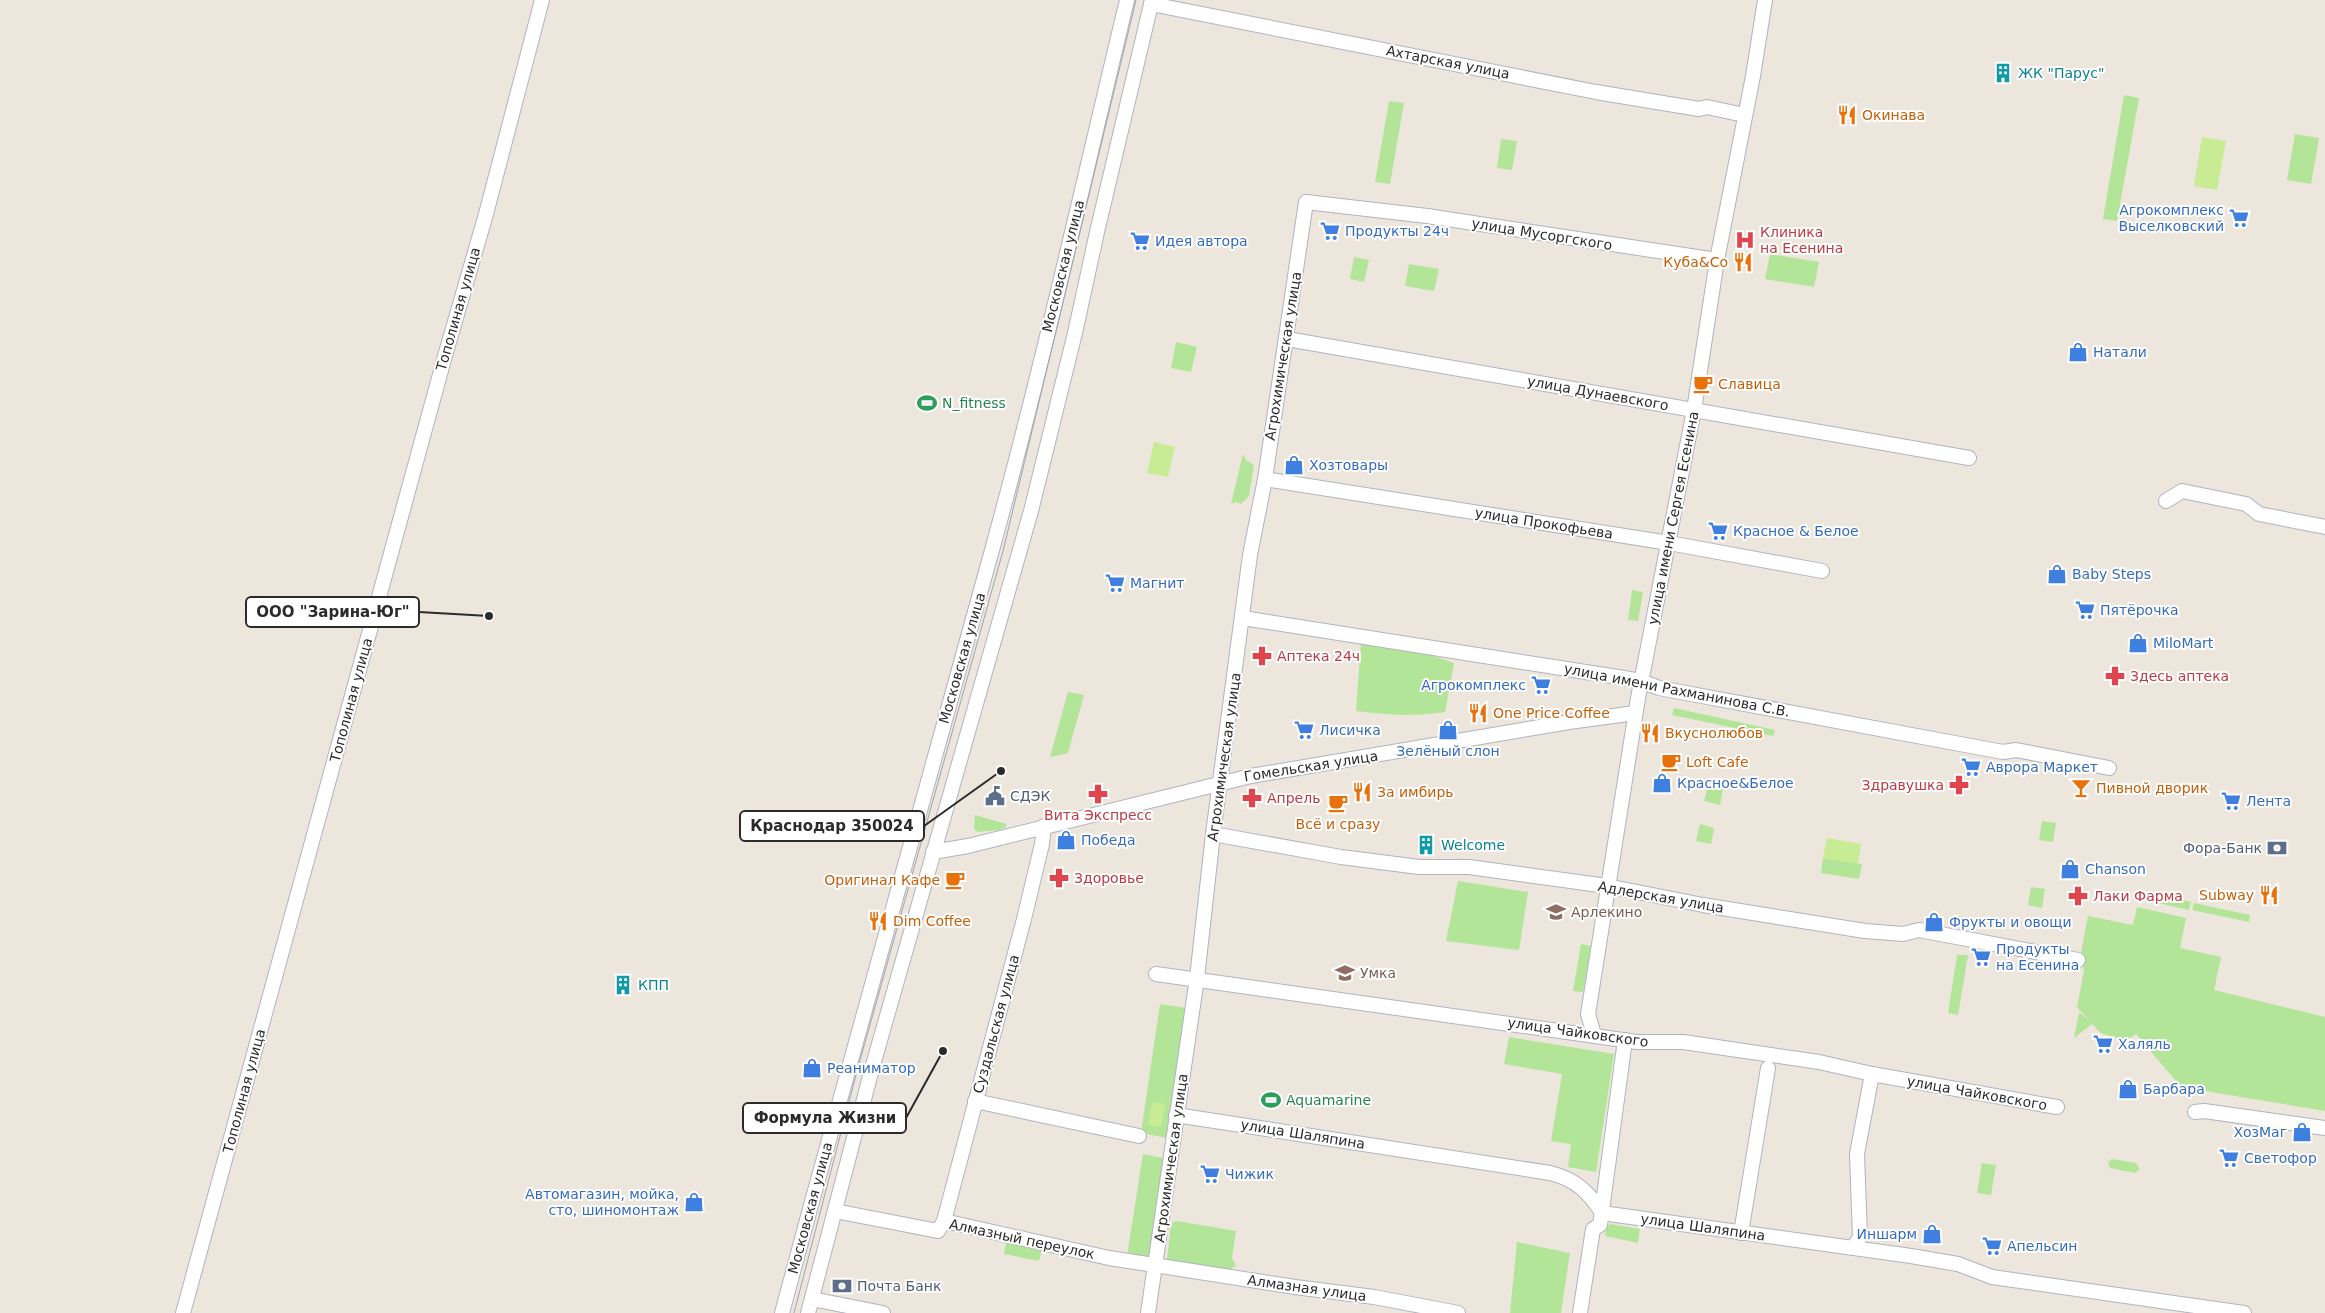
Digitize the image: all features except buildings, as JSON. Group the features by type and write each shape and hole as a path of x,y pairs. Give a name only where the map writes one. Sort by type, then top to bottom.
{"street":[{"name":"Тополиная улица","path":"184,1313 444,356 488,205 542,0"},
{"name":"Московская улица","path":"782,1313 840,1093 994,541 1058,289 1127,0"},
{"name":"улица имени Сергея Есенина","path":"1594,1035 1588,1014 1606,886 1635,713 1694,410 1717,260 1766,0"},
{"name":"Московская улица","path":"808,1313 933,852 996,639 1040,474 1152,2"},
{"name":"Ахтарская улица","path":"1152,2 1596,92 1699,109 1707,107 1744,115"},
{"name":"улица Мусоргского","path":"1306,202 1427,216 1717,260"},
{"name":"Агрохимическая улица","path":"1148,1313 1197,978 1213,834 1250,555 1265,479 1306,202"},
{"name":"улица Дунаевского","path":"1287,339 1969,458"},
{"name":"улица Прокофьева","path":"1265,479 1668,543 1822,571"},
{"path":"2166,502 2182,491 2246,504 2259,514 2325,527"},
{"name":"улица имени Рахманинова С.В.","path":"1243,618 1641,681 1659,688 1727,701 2003,752 2016,750 2109,768"},
{"name":"Гомельская улица","path":"933,852 968,846 1220,782 1569,722 1635,713"},
{"name":"Суздальская улица","path":"944,1221 1024,919 1042,844 1044,826"},
{"name":"Адлерская улица","path":"1213,834 1341,857 1419,867 1470,867 1606,886 1704,905 1865,932 1902,934 1919,930 2078,960"},
{"name":"улица Чайковского","path":"1156,974 1197,978 1637,1042 1683,1042 1819,1062 1872,1074 2057,1107"},
{"path":"1580,1313 1593,1229 1600,1225 1602,1213 1625,1040"},
{"path":"1741,1232 1768,1068"},
{"path":"1853,1248 1860,1237 1857,1154 1872,1074"},
{"path":"975,1101 1138,1136"},
{"path":"2195,1112 2204,1111 2325,1128"},
{"name":"улица Шаляпина","path":"1176,1115 1550,1173 1566,1177 1577,1184 1590,1195 1602,1213 1958,1264 1992,1277 2244,1313"},
{"name":"Алмазный переулок","path":"835,1210 938,1231 944,1221 1109,1258 1156,1265"},
{"name":"Алмазная улица","path":"1156,1265 1302,1289 1374,1297 1458,1313"},
{"path":"812,1299 884,1313"}],"green space":[{"path":"2124,95 2139,98 2117,221 2103,219"},
{"path":"1389,101 1404,103 1390,184 1375,182"},
{"path":"2295,134 2319,138 2311,184 2287,180"},
{"path":"2202,137 2226,141 2217,190 2194,186"},
{"path":"1501,139 1517,141 1512,170 1497,168"},
{"path":"1770,254 1819,262 1814,287 1765,279"},
{"path":"1354,257 1369,260 1364,282 1350,279"},
{"path":"1409,264 1439,269 1434,291 1405,286"},
{"path":"1176,342 1197,347 1191,372 1171,368"},
{"path":"1154,442 1175,447 1168,477 1147,473"},
{"path":"1243,454 1246,460 1254,465 1249,496 1241,504 1236,502 1231,504"},
{"path":"1632,590 1643,592 1638,621 1628,620"},
{"path":"1361,641 1414,649 1454,663 1445,712 1401,715 1356,711"},
{"path":"1068,692 1084,695 1068,753 1050,757"},
{"path":"1674,708 1775,730 1773,736 1672,715"},
{"path":"1708,785 1723,789 1720,805 1704,801"},
{"path":"975,815 1006,824 1006,827 999,830 977,832 974,828"},
{"path":"2042,821 2056,823 2053,842 2039,840"},
{"path":"1700,824 1714,828 1711,844 1696,841"},
{"path":"1827,838 1861,844 1858,864 1823,858"},
{"path":"1823,858 1862,864 1859,879 1821,873"},
{"path":"1458,881 1528,892 1519,950 1446,941"},
{"path":"2031,887 2045,889 2042,908 2028,905"},
{"path":"2146,892 2191,902 2189,910 2145,900"},
{"path":"2194,903 2250,915 2249,922 2192,910"},
{"path":"2137,907 2186,918 2180,948 2221,957 2214,990 2325,1017 2325,1111 2181,1087 2136,1034 2125,1041 2101,1033 2092,1024 2074,1038 2079,1012 2090,1022 2077,1007 2084,970 2080,958 2088,916 2133,925"},
{"path":"1581,944 1591,946 1583,992 1573,991"},
{"path":"1957,955 1968,955 1958,1015 1948,1013"},
{"path":"1160,1004 1186,1008 1167,1138 1141,1133"},
{"path":"1509,1037 1614,1054 1596,1172 1568,1167 1571,1144 1551,1141 1562,1074 1504,1064"},
{"path":"1152,1102 1166,1104 1161,1127 1148,1125"},
{"path":"1143,1154 1168,1159 1150,1260 1127,1256"},
{"path":"2112,1159 2136,1163 2140,1169 2135,1173 2110,1168 2108,1162"},
{"path":"1982,1163 1996,1165 1991,1195 1977,1193"},
{"path":"1177,1221 1236,1231 1232,1258 1236,1266 1219,1275 1176,1267 1167,1260 1171,1223"},
{"path":"1610,1224 1640,1229 1638,1243 1605,1236 1607,1227"},
{"path":"1006,1242 1042,1249 1039,1261 1004,1254"},
{"path":"1517,1242 1570,1253 1561,1313 1510,1313"}],"tram line":[{"path":"794,1313 857,1071 1003,551 1136,0"}],"place":[{"name":"ЖК \"Парус\"","path":"2003,73"},
{"name":"Окинава","path":"1847,115"},
{"name":"Агрокомплекс Выселковский","path":"2239,218"},
{"name":"Продукты 24ч","path":"1330,231"},
{"name":"Клиника на Есенина","path":"1745,240"},
{"name":"Идея автора","path":"1140,241"},
{"name":"Куба&Co","path":"1743,262"},
{"name":"Натали","path":"2078,352"},
{"name":"Славица","path":"1703,384"},
{"name":"N_fitness","path":"927,403"},
{"name":"Хозтовары","path":"1294,465"},
{"name":"Красное & Белое","path":"1718,531"},
{"name":"Baby Steps","path":"2057,574"},
{"name":"Магнит","path":"1115,583"},
{"name":"Пятёрочка","path":"2085,610"},
{"name":"ООО \"Зарина-Юг\"","path":"489,616"},
{"name":"MiloMart","path":"2138,643"},
{"name":"Аптека 24ч","path":"1262,656"},
{"name":"Здесь аптека","path":"2115,676"},
{"name":"Агрокомплекс","path":"1541,685"},
{"name":"One Price Coffee","path":"1478,713"},
{"name":"Лисичка","path":"1304,730"},
{"name":"Зелёный слон","path":"1448,730"},
{"name":"Вкуснолюбов","path":"1650,733"},
{"name":"Loft Cafe","path":"1671,762"},
{"name":"Аврора Маркет","path":"1971,767"},
{"name":"Краснодар 350024","path":"1001,771"},
{"name":"Красное&Белое","path":"1662,783"},
{"name":"Здравушка","path":"1959,785"},
{"name":"Пивной дворик","path":"2081,788"},
{"name":"За имбирь","path":"1362,792"},
{"name":"Вита Экспресс","path":"1098,794"},
{"name":"СДЭК","path":"995,796"},
{"name":"Апрель","path":"1252,798"},
{"name":"Лента","path":"2231,801"},
{"name":"Всё и сразу","path":"1338,803"},
{"name":"Победа","path":"1066,840"},
{"name":"Welcome","path":"1426,845"},
{"name":"Фора-Банк","path":"2277,848"},
{"name":"Chanson","path":"2070,869"},
{"name":"Здоровье","path":"1059,878"},
{"name":"Оригинал Кафе","path":"955,880"},
{"name":"Subway","path":"2269,895"},
{"name":"Лаки Фарма","path":"2078,896"},
{"name":"Арлекино","path":"1556,912"},
{"name":"Dim Coffee","path":"878,921"},
{"name":"Фрукты и овощи","path":"1934,922"},
{"name":"Продукты на Есенина","path":"1981,957"},
{"name":"Умка","path":"1345,973"},
{"name":"КПП","path":"623,985"},
{"name":"Халяль","path":"2103,1044"},
{"name":"Формула Жизни","path":"943,1051"},
{"name":"Реаниматор","path":"812,1068"},
{"name":"Барбара","path":"2128,1089"},
{"name":"Aquamarine","path":"1271,1100"},
{"name":"ХозМаг","path":"2302,1132"},
{"name":"Светофор","path":"2229,1158"},
{"name":"Чижик","path":"1210,1174"},
{"name":"Автомагазин, мойка, сто, шиномонтаж","path":"694,1202"},
{"name":"Иншарм","path":"1932,1234"},
{"name":"Апельсин","path":"1992,1246"},
{"name":"Почта Банк","path":"842,1286"}]}
